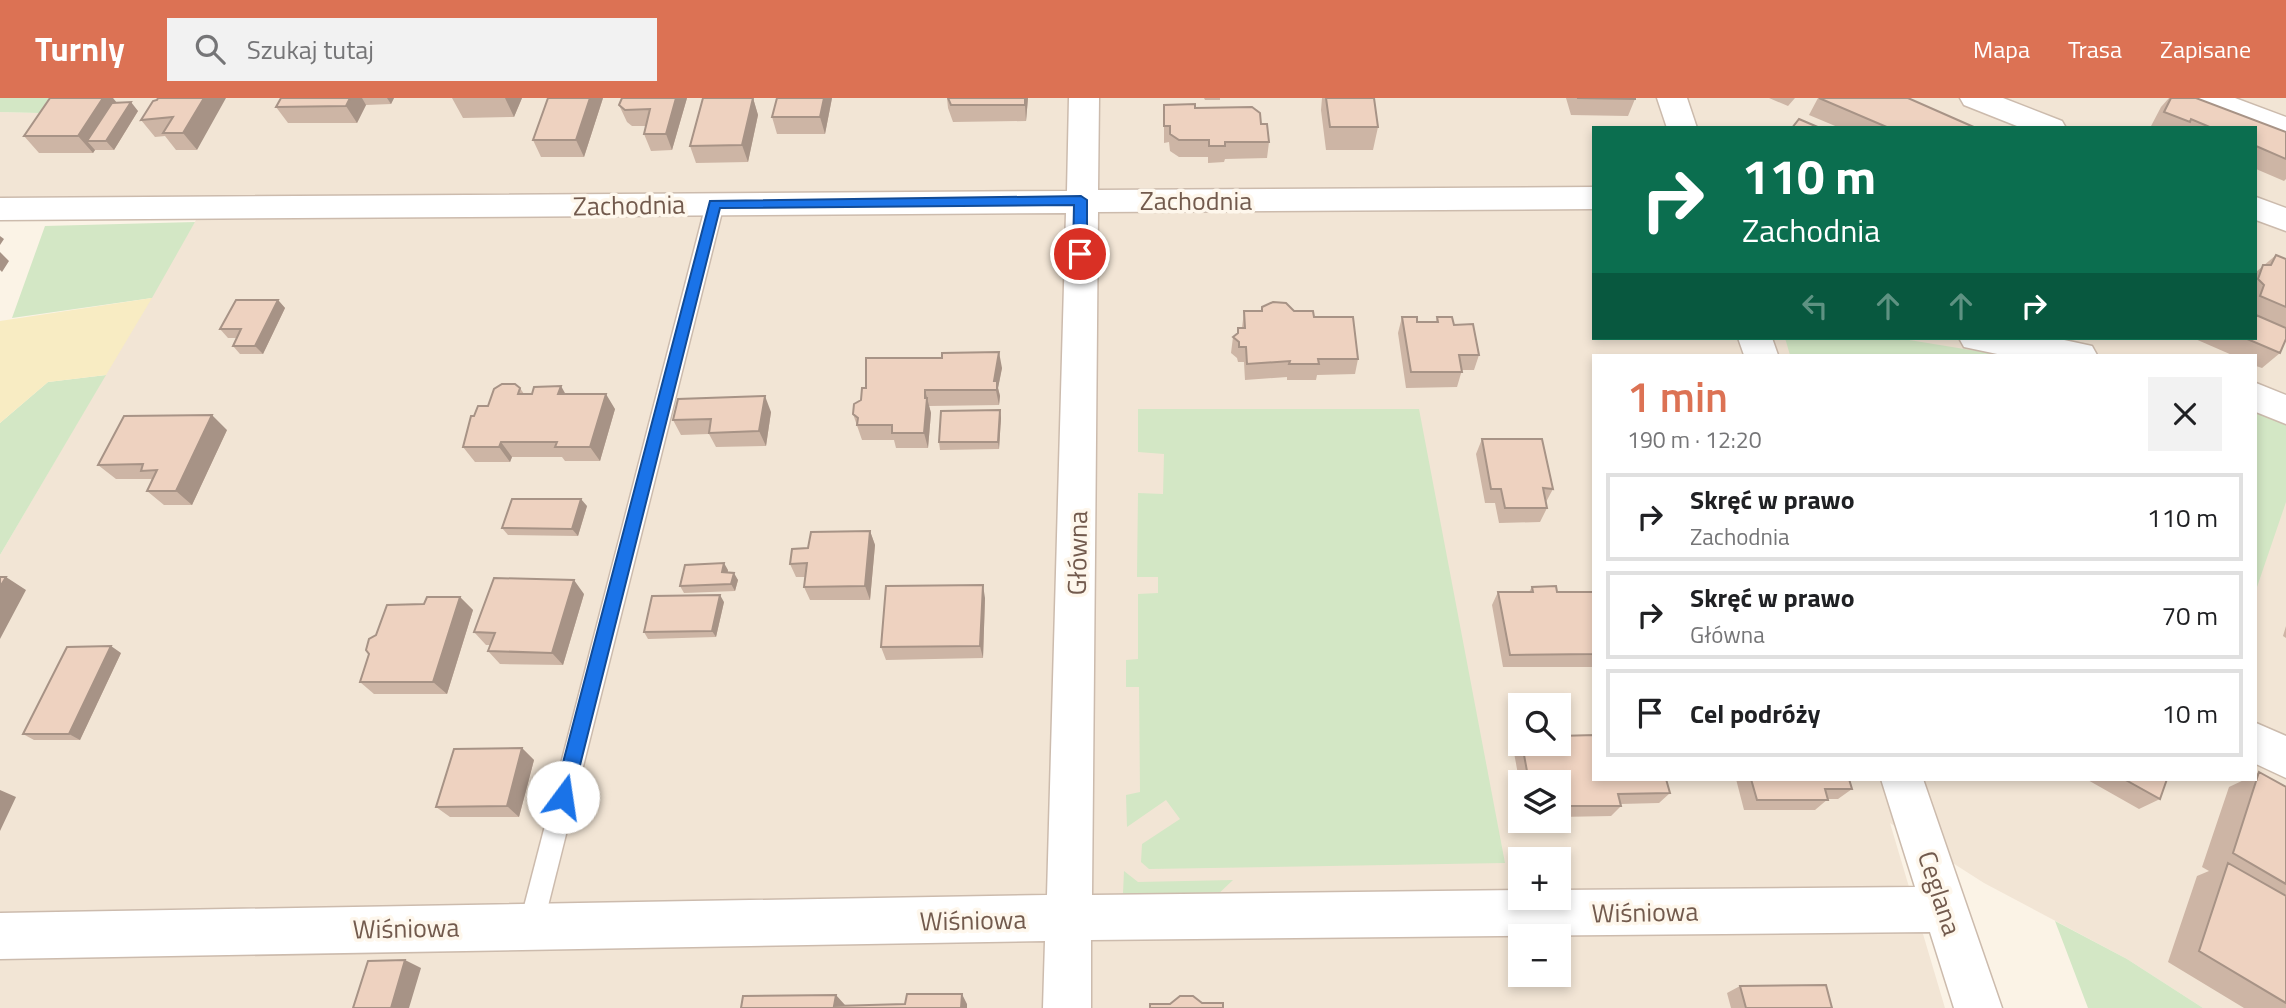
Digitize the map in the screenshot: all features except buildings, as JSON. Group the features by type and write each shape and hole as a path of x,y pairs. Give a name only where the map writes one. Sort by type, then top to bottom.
{"street":[{"name":"Główna","path":"1067,1008 1084,98"},
{"path":"1672,98 1681,126"},
{"path":"1975,98 2046,126"},
{"path":"2206,98 2286,128"},
{"name":"Zachodnia","path":"0,209 1592,198"},
{"path":"2257,208 2286,220"},
{"path":"1988,340 2074,354"},
{"path":"2257,397 2286,410"},
{"path":"2257,743 2286,758"},
{"name":"Ceglana","path":"1903,781 1978,1008"},
{"name":"Wiśniowa","path":"0,936 1069,918 1945,909"}],"lane":[{"path":"531,926 715,204"}],"shaded area":[{"path":"49,98 2286,98 2286,1008 2203,1008 2127,959 1984,883 1890,823 1945,1008 0,1008 0,555 203,208 0,212 0,112 39,113"}],"green space":[{"path":"0,98 49,98 39,113 0,112"},
{"path":"195,222 152,298 12,318 45,226"},
{"path":"1786,340 1909,340 1995,354 1790,354"},
{"path":"106,375 0,555 0,423 48,382"},
{"path":"1138,409 1419,409 1505,863 1149,869 1141,862 1142,844 1180,819 1166,800 1127,827 1126,795 1140,792 1139,687 1126,687 1126,660 1138,659 1138,594 1158,593 1158,577 1137,577 1138,493 1163,494 1164,454 1138,452"},
{"path":"2257,410 2286,422 2286,502 2257,587"},
{"path":"1124,871 1138,882 1233,880 1214,898 1131,897 1123,893"},
{"path":"2055,921 2127,959 2203,1008 2088,1008"}],"sand":[{"path":"152,298 106,375 48,382 0,423 0,321"}],"route":[{"path":"563,797 715,204 1081,200 1080,254"}]}
